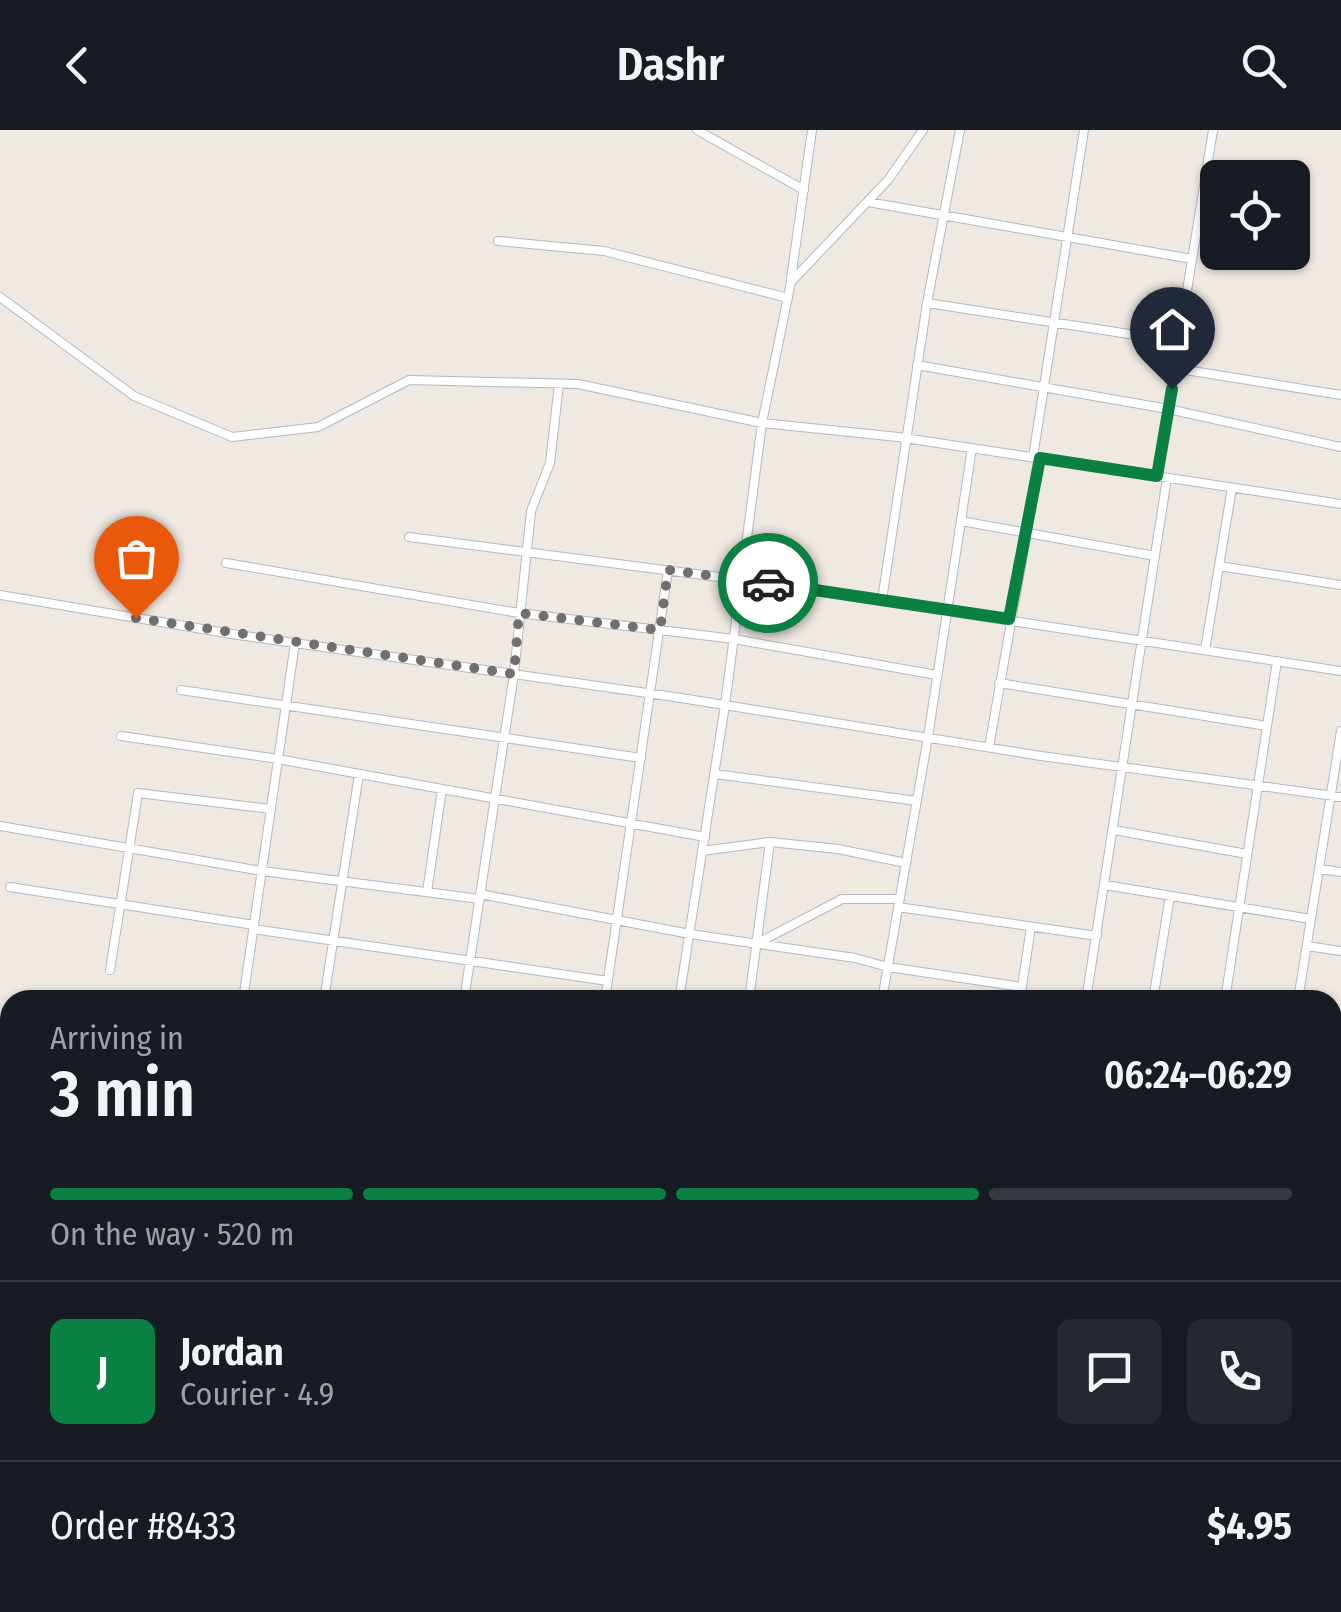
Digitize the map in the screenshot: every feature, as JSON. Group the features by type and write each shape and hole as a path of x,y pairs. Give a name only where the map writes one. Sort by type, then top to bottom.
{"street":[{"path":"697,130 804,190"},
{"path":"681,990 726,705 762,423 791,282 812,130"},
{"path":"791,282 888,180 922,130"},
{"path":"882,600 927,303 960,130"},
{"path":"989,747 1026,532 1084,130"},
{"path":"1088,990 1155,556 1168,409 1213,130"},
{"path":"868,202 1192,259"},
{"path":"498,241 604,252 788,298"},
{"path":"0,297 134,396 232,437 318,427 409,380 578,384 762,423 905,438 1341,504"},
{"path":"927,303 1155,338 1160,366 1341,395"},
{"path":"917,365 1168,409 1341,447"},
{"path":"466,990 514,674 525,552 532,511 550,463 558,384"},
{"path":"884,990 928,738 972,448"},
{"path":"1205,650 1232,488"},
{"path":"961,521 1155,556"},
{"path":"409,537 882,600 1341,672"},
{"path":"226,562 519,613 734,640 937,676"},
{"path":"1218,566 1341,585"},
{"path":"607,990 668,570"},
{"path":"0,595 294,643 1336,796"},
{"path":"245,990 294,643"},
{"path":"1227,990 1277,661"},
{"path":"999,683 1267,726"},
{"path":"181,690 642,758"},
{"path":"1299,990 1319,869 1336,796 1341,731"},
{"path":"121,736 278,759 705,836"},
{"path":"326,990 358,774"},
{"path":"715,774 917,801"},
{"path":"427,892 442,790"},
{"path":"110,970 138,793 271,809"},
{"path":"0,826 262,870 480,896 1022,987"},
{"path":"1114,830 1247,854"},
{"path":"702,852 770,842 838,849 906,863"},
{"path":"750,990 770,842"},
{"path":"1319,869 1341,872"},
{"path":"1105,885 1311,919"},
{"path":"10,887 608,981"},
{"path":"1154,990 1170,896"},
{"path":"756,944 842,899 899,903 1096,936"},
{"path":"1022,990 1032,926"},
{"path":"1306,946 1341,951"}],"way so far":[{"path":"136,618 514,674 519,613 660,630 668,570 768,583"}],"route":[{"path":"768,583 1009,619 1040,458 1157,476 1172,389"}]}
